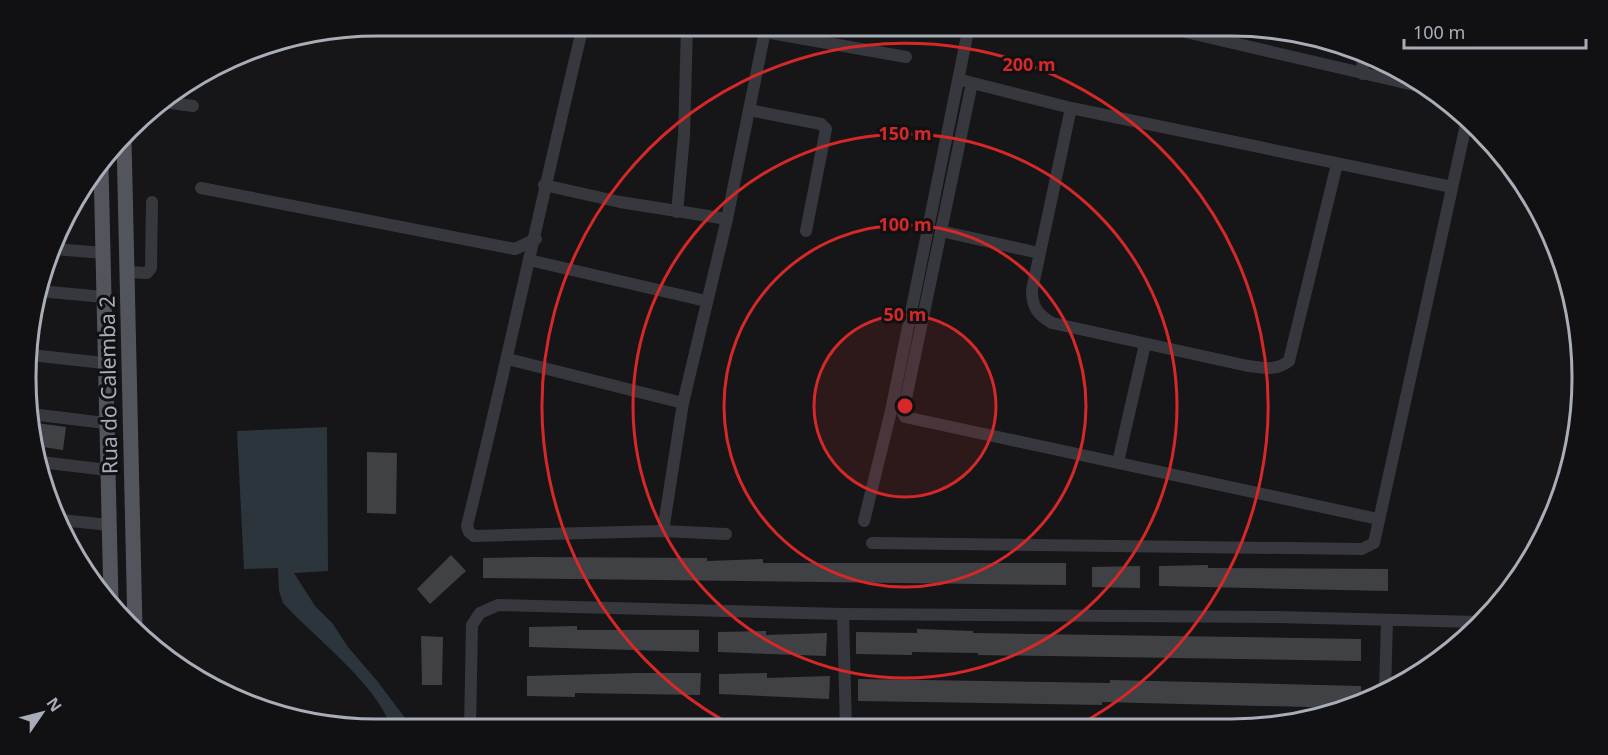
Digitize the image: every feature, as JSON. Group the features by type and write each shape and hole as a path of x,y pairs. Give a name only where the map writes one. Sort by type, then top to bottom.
{"main road":[{"name":"Rua do Calemba 2","path":"124,149 135,618"},
{"name":"Rua do Calemba 2","path":"101,178 105,423 111,590"}],"street":[{"path":"581,36 544,185 536,239 529,260 508,359 467,526 469,532 474,536 663,531 726,534"},
{"path":"677,212 684,136 687,36"},
{"path":"663,531 683,403 727,219 764,36"},
{"path":"800,36 906,57"},
{"path":"864,521 891,411 967,36"},
{"path":"1202,36 1401,82"},
{"path":"1362,63 1363,74"},
{"path":"958,80 1071,108 1452,187"},
{"path":"972,83 903,413 905,417 1378,519"},
{"path":"175,103 193,106"},
{"path":"1071,108 1032,290 1032,305 1040,316 1052,323 1144,344 1268,369 1281,367 1289,361 1337,164"},
{"path":"749,110 821,124 826,129 806,231"},
{"path":"872,543 1362,549 1374,543 1465,129"},
{"path":"544,185 677,212 727,219"},
{"path":"201,188 515,249 536,239"},
{"path":"127,272 147,273 151,268 152,202"},
{"path":"941,231 1040,253"},
{"path":"61,250 103,253"},
{"path":"529,260 706,301"},
{"path":"47,292 104,297"},
{"path":"1118,462 1144,344"},
{"path":"37,356 104,363"},
{"path":"508,359 683,403"},
{"path":"38,415 105,423"},
{"path":"47,463 107,471"},
{"path":"67,521 109,525"},
{"path":"470,719 472,626 480,613 489,607 498,605 843,614 1277,617 1469,622"},
{"path":"843,614 846,719"},
{"path":"1385,682 1387,621"}],"shaded area":[{"path":"327,427 328,571 294,573 315,606 333,624 348,647 405,719 387,719 373,695 359,679 283,603 279,591 278,568 244,569 237,431"}],"building":[{"path":"39,423 66,427 63,450 44,447"},
{"path":"367,452 397,453 396,514 367,513"},
{"path":"451,555 466,571 430,604 417,589"},
{"path":"483,558 707,558 707,561 763,559 763,563 1066,563 1066,585 483,578"},
{"path":"1208,565 1208,568 1388,569 1388,591 1159,586 1159,566"},
{"path":"1140,566 1140,588 1092,587 1092,567"},
{"path":"577,626 577,630 699,630 699,652 529,647 529,627"},
{"path":"917,629 973,631 973,633 1361,639 1361,661 912,652 912,655 856,654 856,632 917,633"},
{"path":"766,631 766,635 827,633 826,656 718,652 718,632"},
{"path":"421,636 443,637 442,685 422,685"},
{"path":"701,673 700,695 575,693 575,697 527,696 527,676"},
{"path":"767,673 767,678 830,676 829,699 719,694 719,674"},
{"path":"858,679 1110,683 1110,680 1361,686 1361,693 1318,707 1102,702 1102,705 858,701"}]}
